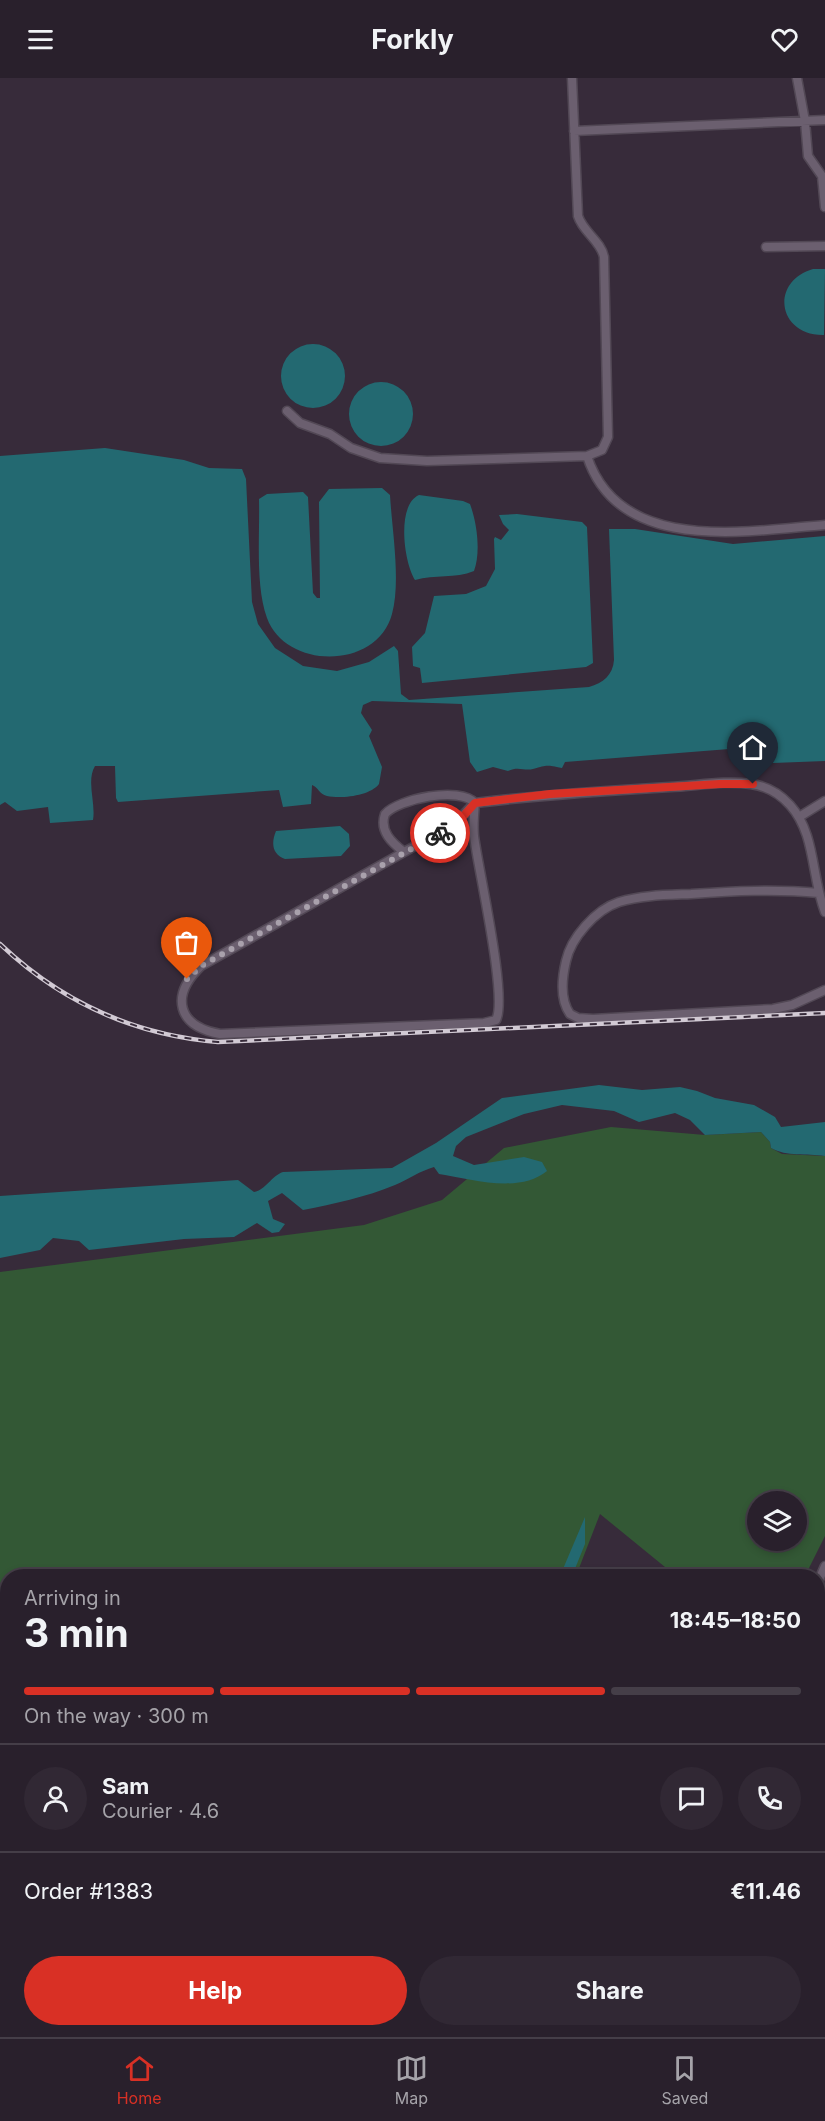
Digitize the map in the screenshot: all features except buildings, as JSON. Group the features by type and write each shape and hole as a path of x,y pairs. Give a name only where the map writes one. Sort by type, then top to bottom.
{"street":[{"path":"287,411 300,423 330,434 351,448 380,458 427,461 587,456 602,450 608,436 604,257 600,246 585,230 578,216 572,78"},
{"path":"796,78 805,121 808,156 822,176 825,207"},
{"path":"574,131 825,120"},
{"path":"766,247 825,246"},
{"path":"587,456 600,482 613,497 641,516 667,526 691,532 730,532 825,525"},
{"path":"475,803 474,835 495,959 499,1007 496,1020 220,1034 199,1028 186,1016 183,990 187,979 201,966 454,824 475,803 550,794 744,784 774,792 799,816 808,834 819,893 825,912"},
{"path":"404,852 392,843 383,825 384,814 392,807 414,800 455,794 466,795 475,803"},
{"path":"799,816 825,801"},
{"path":"819,893 773,889 649,896 617,903 594,917 568,952 563,970 563,997 570,1014 578,1018 593,1019 774,1009 792,1005 825,990"}],"green space":[{"path":"611,1127 705,1135 761,1132 770,1142 771,1148 782,1154 825,1156 825,1536 808,1569 667,1569 600,1514 579,1569 0,1569 0,1272 364,1225 442,1200 504,1148"}],"water":[{"path":"813,269 825,269 824,335 809,333 797,327 789,318 785,307 785,296 790,285 799,276"},
{"path":"313,344 325,346 336,353 343,364 345,376 343,388 336,399 325,406 313,408 301,406 290,399 283,388 281,376 283,364 290,353 301,346"},
{"path":"381,382 393,384 404,391 411,402 413,414 411,426 404,437 393,444 381,446 369,444 358,437 351,426 349,414 351,402 358,391 369,384"},
{"path":"105,448 184,460 209,468 242,469 246,479 252,602 258,624 275,648 303,666 337,671 369,662 394,646 398,651 401,694 409,700 589,687 606,678 612,670 614,660 609,529 635,529 733,544 825,536 825,761 773,763 773,750 767,746 565,762 562,768 547,766 508,771 493,767 477,772 470,762 462,704 372,701 363,705 361,713 372,730 369,736 382,767 379,784 362,794 347,797 327,796 312,785 311,804 283,807 279,790 118,802 115,766 95,766 91,778 93,820 50,823 48,807 17,811 5,802 0,805 0,456"},
{"path":"382,488 390,495 396,571 395,601 392,614 383,632 369,646 351,654 331,656 311,654 292,647 277,635 267,618 263,605 259,575 259,499 267,494 303,492 308,497 313,593 320,598 319,502 329,489"},
{"path":"419,495 470,504 477,538 474,571 460,575 415,580 408,561 404,535 407,510"},
{"path":"517,514 582,522 587,527 593,663 586,667 422,683 420,668 413,666 412,647 425,633 434,596 466,594 486,586 495,569 494,539 495,537 501,540 509,530 499,515"},
{"path":"340,826 349,834 350,846 341,856 285,859 275,851 273,840 276,831"},
{"path":"599,1085 642,1090 680,1087 715,1098 754,1105 775,1117 781,1127 825,1122 825,1156 777,1151 771,1148 770,1142 761,1132 705,1135 690,1120 675,1113 639,1122 614,1111 562,1105 524,1114 466,1137 456,1146 453,1156 474,1165 524,1157 542,1162 547,1171 523,1182 480,1181 439,1174 434,1167 373,1193 303,1210 282,1193 268,1201 273,1219 285,1224 279,1232 272,1233 257,1223 234,1237 184,1239 89,1250 79,1241 53,1238 40,1250 0,1258 0,1196 238,1180 254,1192 262,1189 283,1172 392,1168 436,1143 502,1098"},
{"path":"585,1517 585,1544 575,1569 563,1569"}],"railway":[{"path":"0,944 48,983 100,1012 157,1032 218,1042 825,1013"}],"way so far":[{"path":"187,979 201,966 440,833"}],"route":[{"path":"440,833 459,821 475,803 550,794 733,783 753,784"}]}
